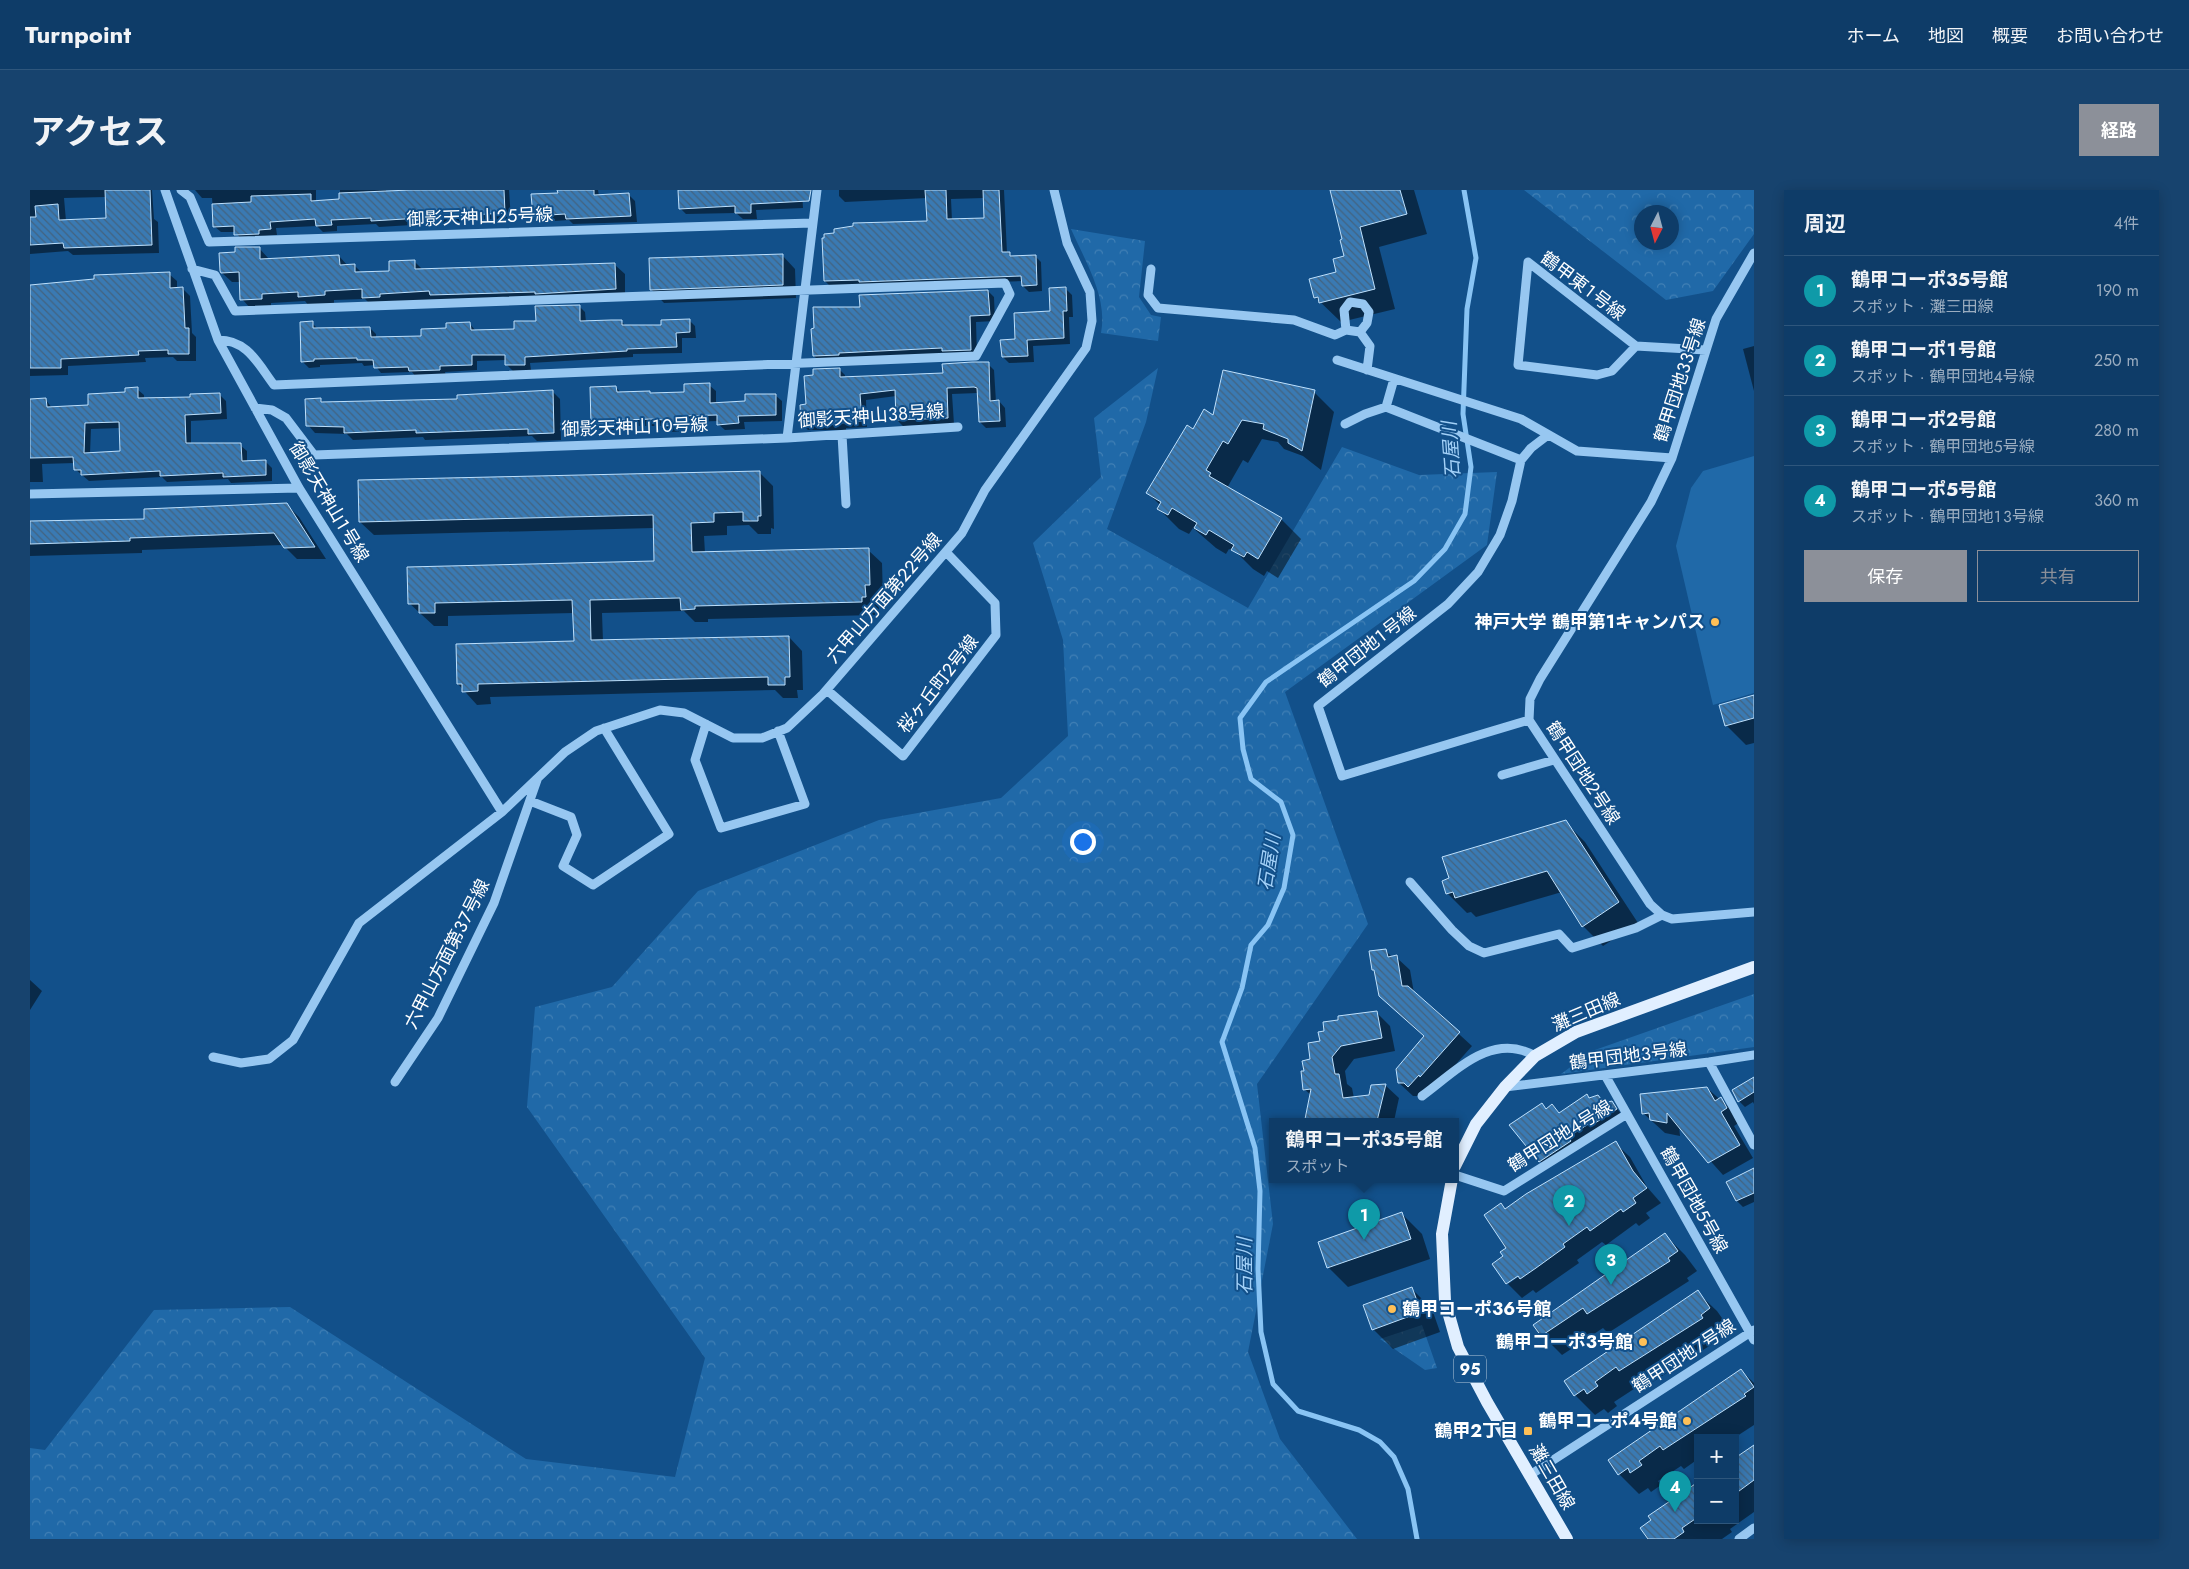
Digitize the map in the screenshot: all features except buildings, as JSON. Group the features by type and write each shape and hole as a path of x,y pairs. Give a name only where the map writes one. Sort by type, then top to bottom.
{"main road":[{"name":"灘三田線","path":"1459,1158 1476,1124 1505,1087 1534,1056 1576,1032 1754,967"},
{"name":"灘三田線","path":"1451,1183 1442,1234 1445,1301 1458,1347 1487,1402 1567,1539"}],"street":[{"name":"御影天神山１号線","path":"165,190 218,340 299,488 502,812"},
{"name":"御影天神山２５号線","path":"181,190 190,197 209,242 812,224"},
{"path":"787,438 817,190"},
{"name":"六甲山方面第２２号線","path":"213,1057 241,1063 269,1059 293,1040 359,923 502,812 565,752 596,731 660,710 684,714 733,738 762,738 788,728 827,690 962,533 986,490 1086,348 1092,321 1090,292 1067,243 1054,190"},
{"name":"鶴甲団地３３号線","path":"1337,360 1521,419 1577,451 1672,458 1716,319 1754,253"},
{"name":"鶴甲東１号線","path":"1528,262 1636,346 1612,371 1597,374 1518,366 1528,262"},
{"path":"192,269 215,275 235,311 1004,283 1010,294 976,356 274,385 248,350 230,340 218,340"},
{"path":"1151,269 1148,296 1158,308 1294,320 1336,335 1346,330 1360,332 1370,346 1367,370"},
{"path":"1346,330 1344,310 1350,302 1363,304 1369,312 1367,323 1360,332"},
{"path":"1636,346 1706,350"},
{"path":"1386,407 1394,379"},
{"path":"1346,424 1365,414 1386,407 1522,460 1531,448 1548,435"},
{"name":"御影天神山１０号線","path":"256,408 272,410 286,418 314,455 787,438"},
{"name":"御影天神山３８号線","path":"787,438 958,427"},
{"path":"842,434 846,504"},
{"name":"鶴甲団地２号線","path":"1662,915 1650,904 1529,720 1530,699 1540,679 1650,502 1672,458"},
{"name":"鶴甲団地１号線","path":"1522,460 1512,501 1500,534 1478,572 1448,604 1318,706 1342,776 1529,720"},
{"path":"30,494 299,488"},
{"name":"桜ヶ丘町２号線","path":"827,690 903,756 996,635 995,603 946,552"},
{"path":"706,724 695,760 722,828 805,804 778,731"},
{"path":"530,801 571,817 578,835 563,866 593,885 669,834 604,728"},
{"path":"1502,775 1554,760"},
{"name":"六甲山方面第３７号線","path":"395,1082 438,1018 494,904 538,779"},
{"path":"1410,882 1452,930 1470,946 1484,953 1559,934 1572,948 1636,928 1662,915 1672,920 1754,912"},
{"path":"1422,1096 1482,1053 1496,1048 1524,1050 1534,1056"},
{"name":"鶴甲団地３号線","path":"1505,1087 1754,1055"},
{"path":"1709,1062 1754,1144"},
{"name":"鶴甲団地５号線","path":"1605,1075 1752,1334"},
{"name":"鶴甲団地４号線","path":"1459,1176 1504,1191 1627,1114"},
{"name":"鶴甲団地７号線","path":"1530,1475 1752,1334"},
{"path":"1739,1539 1754,1528"}],"green space":[{"path":"1524,190 1754,190 1754,234 1713,291 1666,300"},
{"path":"1071,229 1145,241 1139,297 1151,315 1161,317 1158,341 1101,333 1101,306 1098,293"},
{"path":"1158,368 1146,422 1107,529 1248,608 1342,447 1419,475 1497,472 1487,545 1285,692 1368,924 1257,1084 1273,1224 1248,1352 1280,1439 1357,1539 30,1539 30,1448 45,1450 154,1310 290,1307 526,1459 675,1477 705,1358 527,1107 535,1007 612,987 698,891 879,820 1001,798 1068,736 1063,640 1033,543 1101,477 1094,418"},
{"path":"1754,456 1754,693 1713,705 1676,546 1691,488 1703,471"},
{"path":"1754,994 1754,1047 1561,1074 1592,1051"},
{"path":"1422,1325 1437,1368 1425,1370 1380,1339"}],"waterway":[{"name":"石屋川","path":"1417,1539 1408,1489 1394,1457 1380,1442 1359,1430 1298,1411 1273,1384 1261,1332 1258,1269 1260,1191 1255,1148 1222,1042 1242,988 1251,945 1268,925 1284,888 1293,835 1281,802 1251,779 1243,749 1240,718 1266,682 1414,581 1445,549 1465,514 1471,467 1463,414 1467,309 1476,258 1464,190"}],"place":[{"name":"神戸大学 鶴甲第1キャンパス","path":"1715,622"},
{"name":"鶴甲コーポ１号館","path":"1569,1226"},
{"name":"鶴甲コーポ35号館","path":"1364,1240"},
{"name":"鶴甲コーポ２号館","path":"1611,1285"},
{"name":"鶴甲コーポ36号館","path":"1392,1309"},
{"name":"鶴甲コーポ3号館","path":"1643,1342"},
{"name":"鶴甲コーポ4号館","path":"1687,1421"},
{"name":"鶴甲2丁目","path":"1528,1431"},
{"name":"鶴甲コーポ5号館","path":"1675,1512"}]}
